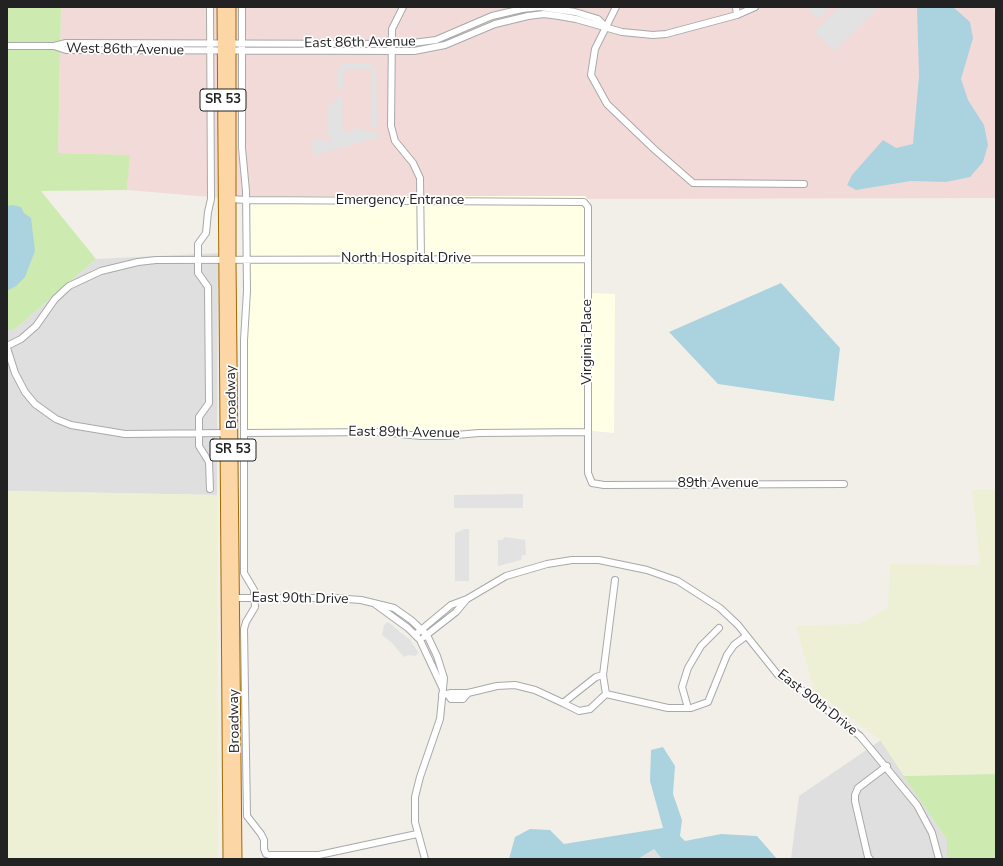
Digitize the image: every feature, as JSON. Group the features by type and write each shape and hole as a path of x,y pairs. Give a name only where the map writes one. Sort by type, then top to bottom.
{"main road":[{"name":"Broadway","path":"222,7 227,48 231,200 228,260 225,433 237,859"},
{"name":"Broadway","path":"228,859 230,598 228,260 224,187 227,48 231,7"}],"street":[{"path":"210,7 211,199 206,233 198,244 199,276 208,287 209,403 199,418 200,446 210,462 210,489"},
{"path":"242,7 242,148 246,200 247,291 244,340 244,573 252,584 255,598 254,611 248,617 244,629 247,816 264,840 266,854 269,855 319,855 417,834"},
{"path":"403,7 392,29 390,44 391,126 395,141 417,170 421,186 421,259"},
{"name":"East 86th Avenue","path":"227,48 242,44 406,44 436,40 492,16 522,9 540,7 575,12 598,20 606,26 622,32 653,35 673,32 737,15 755,7"},
{"path":"616,7 595,50 591,75 607,104 654,149 693,183 804,184"},
{"path":"736,7 737,15"},
{"name":"East 86th Avenue","path":"227,48 241,52 390,52 428,49 445,45 495,24 528,16 544,14 576,19 596,26 606,26"},
{"name":"West 86th Avenue","path":"54,46 66,43 210,44 227,48"},
{"path":"7,46 54,46"},
{"name":"West 86th Avenue","path":"54,46 66,50 210,52 227,48"},
{"path":"224,187 226,194 231,200"},
{"name":"Emergency Entrance","path":"231,200 584,202"},
{"name":"Virginia Place","path":"584,202 588,207 588,473 592,483"},
{"name":"North Hospital Drive","path":"7,347 21,339 36,326 55,299 69,286 101,271 138,262 198,260 587,259"},
{"path":"7,347 15,373 25,392 35,404 56,419 89,429 125,434 225,433"},
{"name":"East 89th Avenue","path":"244,433 382,432 420,436 445,436 479,433 588,432"},
{"name":"89th Avenue","path":"592,483 604,485 844,484"},
{"name":"East 90th Drive","path":"374,603 420,640 456,612 468,599 492,583 522,571 572,560 599,560 648,570 678,581 720,608 746,636 778,675 860,736 887,766 917,805 932,833 939,859"},
{"path":"606,694 603,674 615,580"},
{"name":"East 90th Drive","path":"230,598 350,599 374,603 394,608 427,635"},
{"name":"East 90th Drive","path":"415,635 451,605 468,599"},
{"path":"688,708 682,686 688,668 701,646 719,628"},
{"path":"427,635 442,669 444,678 442,687"},
{"path":"606,694 668,708 688,708 708,702 727,655 734,645 746,636"},
{"path":"420,640 445,695 440,719 416,793 415,822 417,834 426,859"},
{"path":"563,703 596,676 603,674"},
{"path":"445,695 451,693 468,693 497,686 515,685 535,690 579,711 590,709 606,694"},
{"path":"870,859 868,857 855,801 855,795 858,788 887,766"}],"shaded area":[{"path":"61,7 994,7 996,20 996,198 246,200 127,190 129,155 58,153"},
{"path":"806,7 830,7 818,19"},
{"path":"839,7 879,7 834,51 814,32"},
{"path":"341,64 372,64 372,68 376,68 377,127 372,127 371,69 343,69 343,89 338,89 338,68 341,68"},
{"path":"342,94 343,133 361,128 363,130 379,133 380,137 315,155 310,142 323,138 325,142 332,140 330,136 327,135 327,104 332,103"},
{"path":"251,196 585,196 590,201 591,293 615,294 614,433 583,430 476,429 413,432 381,429 248,429 247,304 250,288"},
{"path":"218,253 217,495 7,491 7,330 14,330 96,259"},
{"path":"972,490 996,490 996,774 904,776 880,740 814,690 796,626 859,624 888,608 890,564 980,565"},
{"path":"7,491 217,495 218,859 7,859"},
{"path":"523,494 523,508 454,508 454,495"},
{"path":"469,529 469,581 455,581 455,533"},
{"path":"505,537 525,540 526,555 522,555 521,560 498,566 498,540 502,540"},
{"path":"388,622 410,640 419,653 415,656 408,655 404,657 391,642 382,635 384,625"},
{"path":"881,740 947,840 947,859 791,859 799,796"},
{"path":"654,849 662,859 638,859"}],"green space":[{"path":"7,7 61,7 58,153 130,155 127,190 41,191 96,259 14,330 7,330"},
{"path":"996,774 996,859 947,859 947,840 904,776"}],"water":[{"path":"917,7 953,7 970,22 973,38 961,79 968,100 984,125 988,145 983,162 970,177 946,182 911,181 856,190 847,185 852,175 883,140 896,148 913,144 919,76"},
{"path":"13,205 21,207 24,213 31,218 35,251 25,277 16,286 7,291 7,206"},
{"path":"781,283 840,348 834,401 718,384 669,332"},
{"path":"663,747 675,766 673,794 682,820 680,836 685,841 721,834 757,836 777,859 662,859 654,849 638,859 509,859 515,837 530,829 550,830 564,844 663,828 650,781 651,750"}]}
